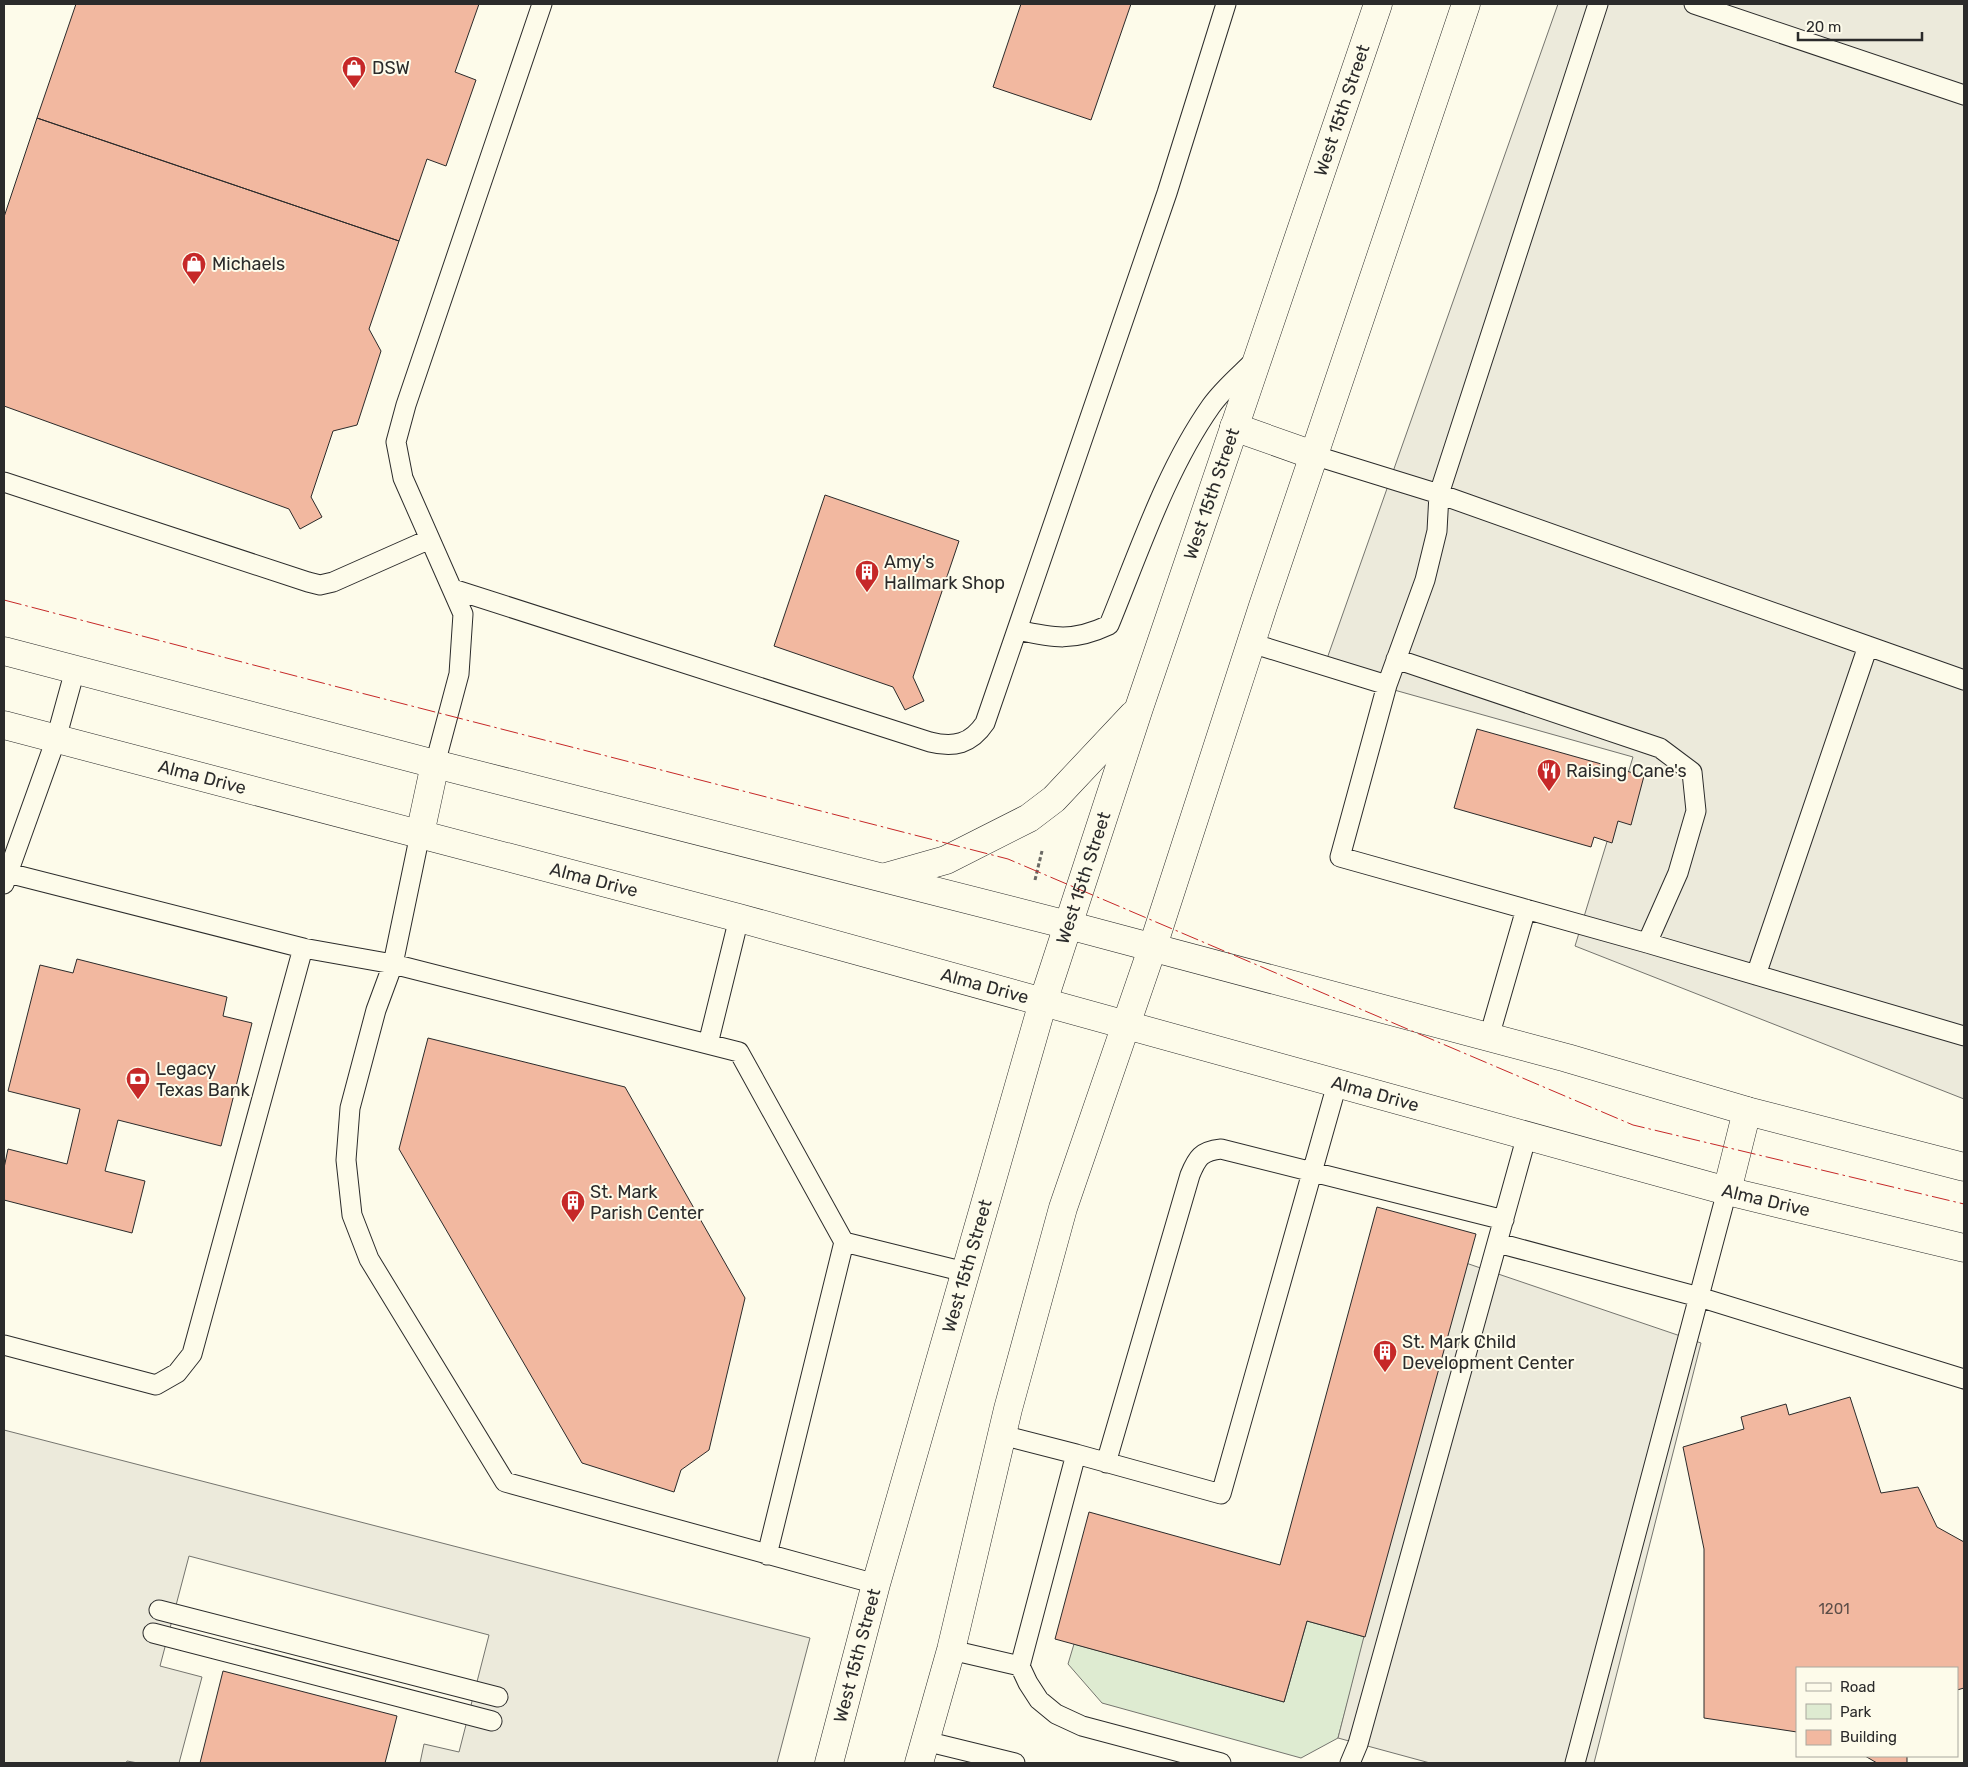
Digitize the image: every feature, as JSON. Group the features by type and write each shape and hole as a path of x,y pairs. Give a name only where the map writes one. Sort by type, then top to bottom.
{"main road":[{"path":"922,1752 952,1650 1002,1435 1063,1208 1152,949 1313,455 1466,4"},
{"name":"West 15th Street","path":"829,1763 876,1584 1043,1002 1139,708 1378,5"},
{"path":"1234,427 1313,455"},
{"path":"4,651 436,764 1068,925 1152,949 1568,1058 1747,1111 1964,1167"},
{"path":"885,878 946,860 1028,818 1054,799 1139,708"},
{"name":"Alma Drive","path":"4,725 739,918 1727,1190 1964,1248"},
{"path":"420,834 436,764"},
{"path":"1727,1190 1747,1111"}],"lane":[{"path":"436,764 459,674 463,614 403,478 396,442 409,396 542,4"},
{"path":"453,589 943,745 960,744 977,735 985,723 1167,193 1226,4"},
{"path":"1598,4 1439,494 1437,531 1425,580 1387,685 1340,857 1964,1036"},
{"path":"1694,4 1964,95"},
{"path":"1017,630 1049,637 1069,638 1095,632 1109,625 1164,492 1193,434 1212,404 1260,355"},
{"path":"1313,455 1439,494 1964,680"},
{"path":"4,482 320,585 333,582 430,539"},
{"path":"1251,643 1387,685"},
{"path":"1756,975 1868,646"},
{"path":"1396,659 1660,748 1692,772 1696,811 1678,873 1648,944"},
{"path":"75,670 56,739 6,879 303,948 394,964 739,1052 844,1242 767,1555"},
{"path":"420,834 394,964 376,1010 350,1108 346,1160 352,1214 369,1259 505,1482 876,1584"},
{"path":"1489,1037 1526,909"},
{"path":"708,1044 739,918"},
{"path":"4,1345 156,1385 177,1373 192,1354 303,948"},
{"path":"1002,1435 1221,1494 1337,1084"},
{"path":"1350,1763 1358,1744 1527,1135"},
{"path":"1106,1463 1196,1159 1209,1150 1221,1149 1504,1220"},
{"path":"1575,1763 1727,1190"},
{"path":"844,1242 965,1272"},
{"path":"1498,1243 1699,1298 1964,1379"},
{"path":"1076,1454 1020,1666 1039,1700 1056,1714 1082,1726 1221,1763"},
{"path":"159,1610 498,1697"},
{"path":"153,1633 492,1721"},
{"path":"952,1650 1020,1666"},
{"path":"922,1752 1015,1763"}],"path":[{"path":"1042,885 1034,880 1044,847"}],"green space":[{"path":"1307,1621 1365,1637 1338,1738 1301,1758 1102,1703 1068,1664 1074,1644 1284,1702"}],"shaded area":[{"path":"1558,4 1964,4 1964,1099 1575,946 1633,757 1323,670"},
{"path":"1460,1261 1701,1343 1594,1763 1430,1763 1338,1738"},
{"path":"4,1430 810,1638 777,1763 420,1763 424,1744 459,1752 489,1635 189,1556 160,1666 202,1677 179,1763 138,1763 127,1761 126,1763 4,1763"}],"building":[{"path":"76,4 479,4 455,72 476,80 446,166 427,159 399,241 37,118"},
{"path":"1021,4 1131,4 1091,120 993,87"},
{"name":"Michaels","path":"37,118 399,241 369,329 381,351 357,425 333,431 311,497 322,517 300,529 289,509 4,406 4,217"},
{"name":"Amy's Hallmark Shop","path":"825,495 959,541 913,677 924,701 905,710 893,687 774,646"},
{"name":"Raising Cane's","path":"1477,729 1644,776 1631,825 1618,821 1612,843 1594,837 1591,847 1454,808"},
{"name":"Legacy Texas Bank","path":"77,959 227,997 223,1016 252,1023 221,1146 118,1120 105,1171 145,1181 132,1233 4,1200 4,1168 8,1149 67,1164 80,1109 8,1091 40,965 73,973"},
{"name":"St. Mark Parish Center","path":"428,1038 625,1087 745,1298 709,1450 681,1470 674,1492 582,1463 399,1149"},
{"name":"St. Mark Child Development Center","path":"1377,1207 1476,1234 1365,1637 1307,1621 1284,1702 1055,1639 1089,1512 1280,1565"},
{"path":"1850,1397 1881,1493 1918,1487 1937,1527 1964,1542 1964,1688 1958,1690 1958,1667 1796,1667 1796,1732 1704,1718 1704,1549 1683,1447 1744,1429 1741,1417 1786,1404 1789,1415"},
{"path":"223,1671 397,1716 385,1763 200,1763"},
{"path":"1867,1757 1907,1757 1907,1763 1877,1763"}],"power":[{"path":"4,600 1008,859 1633,1125 1964,1204"}],"place":[{"name":"DSW","path":"354,89"},
{"name":"Michaels","path":"194,285"},
{"name":"Amy's Hallmark Shop","path":"867,593"},
{"name":"Raising Cane's","path":"1549,792"},
{"name":"Legacy Texas Bank","path":"138,1100"},
{"name":"St. Mark Parish Center","path":"573,1223"},
{"name":"St. Mark Child Development Center","path":"1385,1373"}]}
